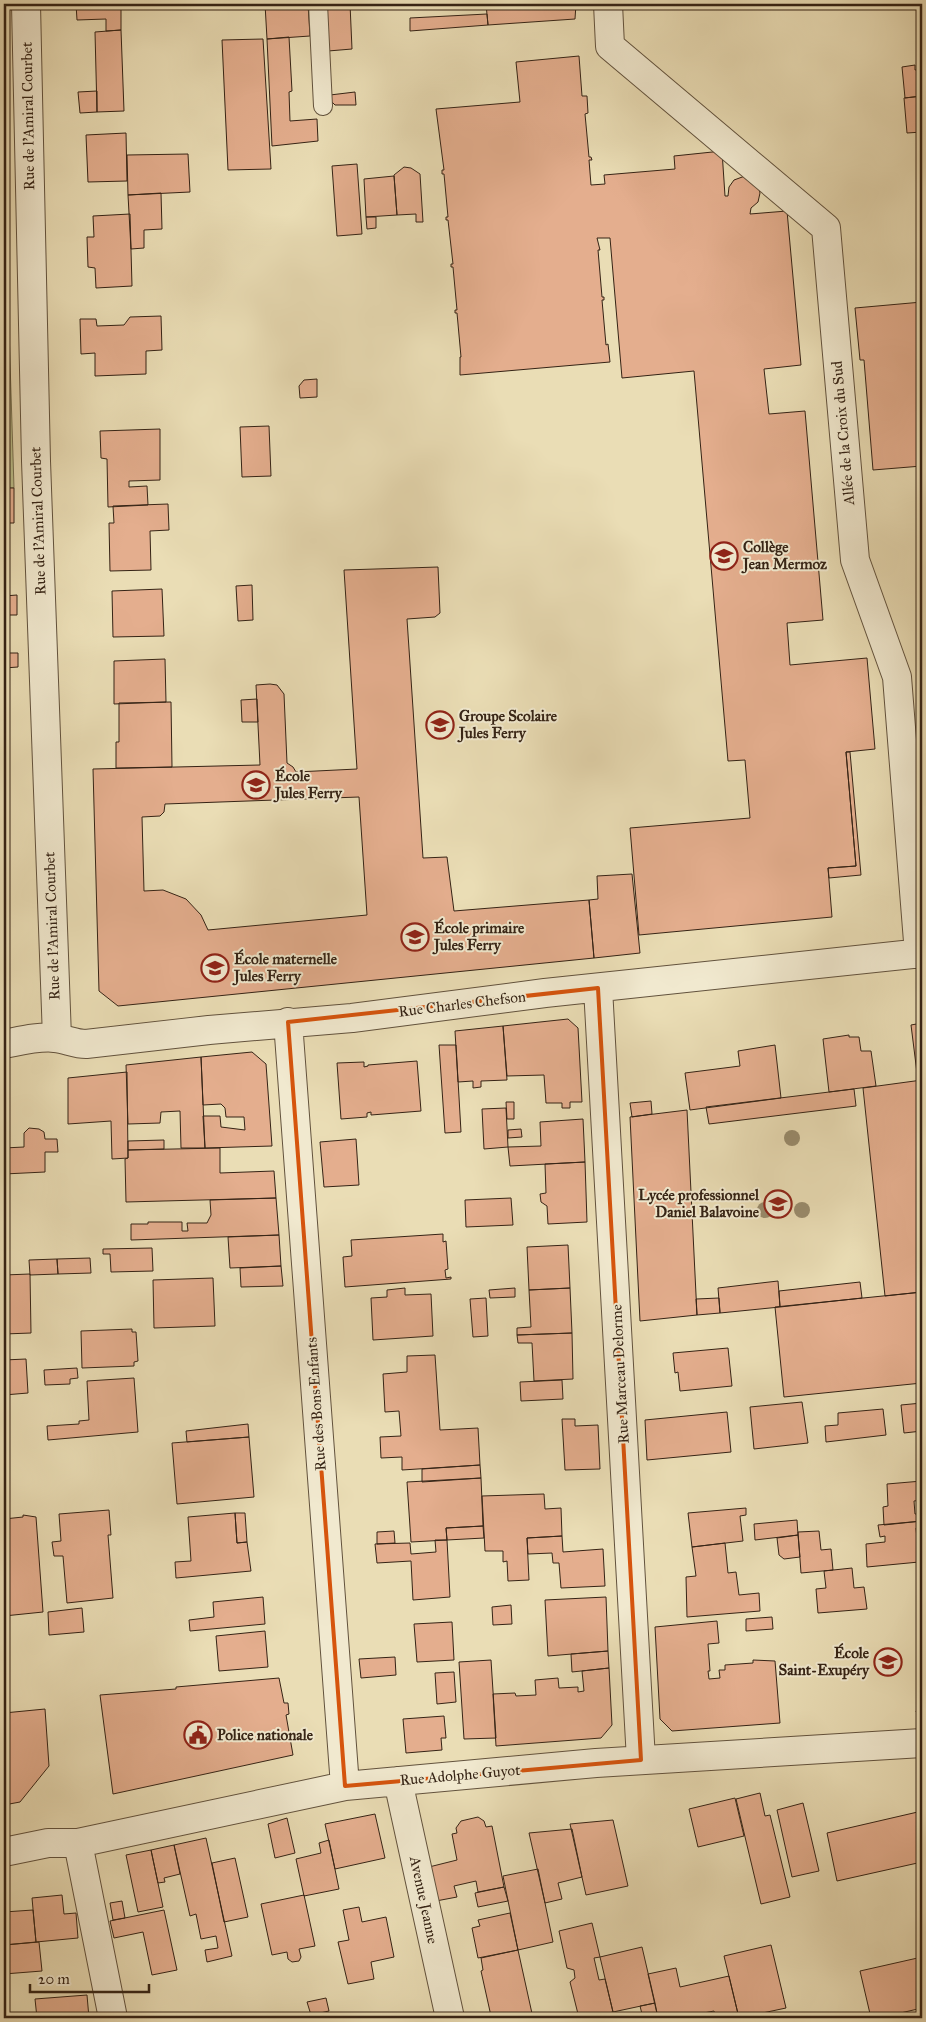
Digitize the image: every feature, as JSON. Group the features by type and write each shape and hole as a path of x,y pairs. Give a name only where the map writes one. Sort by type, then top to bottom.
{"street":[{"name":"Rue de l'Amiral Courbet","path":"26,4 36,461 57,1038"},
{"name":"Allée de la Croix du Sud","path":"608,4 610,46 826,228 855,560 897,677 921,954"},
{"name":"Rue Charles Chefson","path":"4,1044 57,1038 72,1043 86,1044 288,1022 352,1018 545,993 921,954"},
{"name":"Rue Marceau Delorme","path":"598,988 641,1760"},
{"name":"Rue des Bons Enfants","path":"288,1022 345,1786"},
{"name":"Rue Adolphe Guyot","path":"4,1852 48,1843 78,1843 345,1786 641,1760 922,1743"},
{"name":"Avenue Jeanne","path":"398,1781 450,2018"},
{"path":"78,1843 114,2018"}],"lane":[{"path":"318,4 323,106"}],"highlighted area":[{"path":"598,988 641,1760 345,1786 288,1022"}],"green space":[{"path":"4,171 14,488 4,488"}],"building":[{"path":"76,4 121,4 121,30 106,31 106,19 77,20"},
{"path":"265,4 308,4 310,36 267,39"},
{"path":"325,4 350,4 352,49 328,51"},
{"path":"486,4 576,4 575,19 488,25"},
{"path":"487,14 488,25 410,31 410,18"},
{"path":"121,30 124,111 97,112 95,32"},
{"path":"289,37 292,91 289,92 290,121 317,119 318,141 272,146 267,39"},
{"path":"263,39 271,169 228,170 222,40"},
{"path":"579,56 582,96 587,96 588,113 585,114 589,157 592,160 589,160 591,185 605,184 604,175 675,169 674,156 722,151 725,196 728,196 729,187 734,180 745,176 758,185 760,193 758,202 751,208 750,214 787,211 801,365 764,369 769,414 805,411 823,620 787,623 790,665 867,658 875,749 846,752 856,866 828,868 832,917 639,935 630,828 750,818 745,760 728,761 694,371 622,378 610,238 597,238 600,250 598,250 602,297 604,297 604,300 602,300 606,345 608,344 610,362 460,375 461,357 457,313 455,313 455,310 457,310 453,267 451,267 451,264 453,264 448,220 446,220 446,217 448,217 444,174 442,174 442,170 444,170 436,109 520,102 516,62"},
{"path":"921,63 922,96 905,98 902,67 915,65 915,70 921,69"},
{"path":"97,91 97,112 80,113 78,92"},
{"path":"355,92 356,105 335,105 330,100 330,95"},
{"path":"922,96 922,132 907,133 904,98"},
{"path":"126,133 127,181 88,182 86,135"},
{"path":"188,154 190,192 128,195 127,155"},
{"path":"357,164 362,234 337,236 332,166"},
{"path":"404,167 411,168 420,174 423,222 416,222 416,214 397,215 394,175"},
{"path":"394,176 397,215 366,217 364,179"},
{"path":"161,193 162,229 144,230 144,248 131,249 128,195"},
{"path":"130,214 132,286 96,288 95,268 88,267 87,237 94,237 93,216"},
{"path":"366,217 376,217 376,228 367,229"},
{"path":"922,302 922,466 873,470 864,360 860,360 855,308"},
{"path":"161,316 162,350 146,351 146,374 95,376 95,353 81,354 80,319 96,319 97,326 124,325 130,317"},
{"path":"317,379 317,397 300,398 299,386 304,380"},
{"path":"269,426 271,476 242,477 240,427"},
{"path":"160,429 160,480 129,481 129,487 147,486 148,505 108,507 107,459 101,458 100,431"},
{"path":"4,488 14,488 14,523 4,523"},
{"path":"168,504 169,530 150,531 151,570 110,571 109,523 114,523 113,506"},
{"name":"École Jules Ferry","path":"438,567 440,613 435,617 407,619 423,858 447,857 454,911 589,900 594,958 118,1006 99,991 93,769 260,765 256,685 270,684 277,685 284,694 287,763 296,772 357,769 344,570","holes":["359,797 367,915 208,930 201,915 186,899 163,890 144,891 142,817 160,816 164,812 165,804"]},
{"path":"252,585 253,620 238,621 236,586"},
{"path":"162,589 164,636 113,637 112,591"},
{"path":"17,595 17,615 4,615 4,596"},
{"path":"4,653 18,653 18,667 4,668"},
{"path":"165,659 166,702 114,704 114,661"},
{"path":"257,699 258,722 242,722 241,700"},
{"path":"171,702 172,767 116,768 116,742 119,742 119,703"},
{"path":"4,735 8,735 9,818 4,818"},
{"path":"846,752 850,752 861,875 829,878 828,868 856,866"},
{"path":"632,874 640,953 594,958 589,900 598,899 597,876"},
{"path":"568,1019 578,1028 582,1102 570,1102 570,1108 562,1108 562,1103 546,1103 544,1075 507,1076 503,1026"},
{"path":"922,1023 922,1080 918,1081 911,1025"},
{"path":"503,1026 507,1080 481,1081 481,1087 473,1088 473,1081 458,1082 455,1031"},
{"path":"849,1035 849,1037 859,1037 861,1051 871,1051 876,1086 829,1092 823,1039"},
{"path":"439,1045 456,1045 461,1132 445,1133"},
{"path":"775,1045 781,1098 690,1110 685,1073 740,1066 738,1051"},
{"path":"252,1052 266,1064 272,1146 205,1148 203,1116 220,1116 221,1127 245,1130 244,1117 226,1117 225,1108 221,1104 203,1105 201,1057"},
{"path":"201,1057 205,1148 181,1148 180,1111 161,1112 160,1123 128,1124 126,1065"},
{"path":"417,1061 421,1111 371,1115 371,1112 367,1113 367,1117 341,1119 337,1063 364,1062 364,1067 368,1065"},
{"path":"127,1072 128,1158 112,1159 111,1121 68,1124 68,1078"},
{"path":"922,1080 922,1292 885,1296 863,1088"},
{"path":"854,1089 856,1106 709,1124 706,1107"},
{"path":"651,1101 652,1114 632,1117 630,1103"},
{"path":"506,1102 514,1102 514,1119 507,1119"},
{"path":"506,1108 508,1147 484,1149 482,1109"},
{"path":"687,1110 697,1315 640,1321 630,1117"},
{"path":"583,1119 585,1162 510,1166 508,1147 541,1146 540,1122"},
{"path":"29,1128 39,1129 44,1132 45,1139 57,1139 58,1152 45,1152 45,1172 4,1174 4,1148 24,1147 24,1133"},
{"path":"521,1129 522,1137 508,1138 508,1130"},
{"path":"356,1139 359,1185 324,1187 320,1142"},
{"path":"164,1140 164,1149 128,1150 128,1141"},
{"path":"220,1148 220,1173 274,1171 276,1198 126,1202 125,1159 128,1158 128,1150"},
{"path":"585,1162 587,1222 548,1224 547,1206 541,1202 540,1194 546,1193 545,1164"},
{"path":"276,1198 279,1235 131,1240 131,1224 182,1222 182,1231 188,1231 187,1223 207,1223 211,1215 210,1200"},
{"path":"511,1198 513,1225 466,1227 465,1200"},
{"path":"443,1234 443,1242 446,1241 448,1269 445,1270 446,1278 451,1277 451,1279 345,1287 343,1257 352,1256 351,1240"},
{"path":"279,1235 281,1266 230,1268 228,1237"},
{"path":"568,1245 570,1288 529,1290 527,1247"},
{"path":"152,1248 153,1271 111,1272 110,1254 103,1254 103,1249"},
{"path":"90,1258 91,1273 58,1274 57,1259"},
{"path":"57,1259 58,1274 30,1275 29,1260"},
{"path":"281,1266 283,1286 241,1287 240,1268"},
{"path":"30,1274 31,1333 4,1334 4,1275"},
{"path":"213,1278 215,1326 154,1328 153,1280"},
{"path":"778,1281 780,1307 720,1313 718,1288"},
{"path":"860,1282 862,1298 780,1307 779,1291"},
{"path":"405,1288 405,1295 431,1294 433,1336 373,1340 371,1298 387,1297 387,1290"},
{"path":"515,1288 515,1297 490,1298 489,1290"},
{"path":"570,1288 572,1333 517,1335 517,1328 531,1327 529,1290"},
{"path":"922,1292 922,1383 784,1397 775,1307"},
{"path":"486,1298 488,1336 473,1337 470,1299"},
{"path":"719,1298 720,1313 697,1315 696,1299"},
{"path":"132,1329 132,1332 136,1332 138,1361 134,1362 134,1366 82,1368 81,1331"},
{"path":"572,1333 573,1379 534,1381 532,1343 518,1343 517,1335"},
{"path":"728,1348 732,1386 680,1391 678,1372 675,1373 673,1353"},
{"path":"435,1355 440,1430 478,1428 480,1465 402,1470 402,1457 381,1458 380,1437 401,1436 399,1411 385,1412 383,1374 407,1372 407,1356"},
{"path":"26,1359 28,1393 4,1395 4,1360"},
{"path":"77,1368 78,1378 70,1379 70,1384 45,1385 44,1370"},
{"path":"134,1378 138,1432 48,1440 47,1426 79,1424 79,1421 89,1420 87,1381"},
{"path":"562,1380 563,1399 521,1401 520,1382"},
{"path":"802,1402 808,1443 754,1449 750,1407"},
{"path":"922,1403 922,1431 904,1433 901,1405"},
{"path":"883,1409 886,1435 826,1442 825,1426 838,1425 838,1413"},
{"path":"727,1412 731,1452 647,1460 645,1420"},
{"path":"562,1419 575,1419 575,1426 598,1425 600,1469 565,1470"},
{"path":"248,1424 249,1437 187,1442 186,1431"},
{"path":"249,1437 254,1497 177,1504 172,1443"},
{"path":"480,1465 481,1478 422,1482 422,1469"},
{"path":"481,1478 483,1526 446,1528 447,1540 411,1542 407,1482"},
{"path":"922,1481 922,1500 914,1501 915,1514 921,1514 920,1510 922,1510 922,1521 884,1525 883,1507 888,1506 887,1484"},
{"path":"544,1494 545,1509 561,1508 562,1536 527,1538 529,1580 508,1581 507,1561 503,1562 503,1551 485,1551 482,1496"},
{"path":"746,1508 746,1515 740,1516 743,1541 692,1547 688,1513"},
{"path":"109,1510 111,1535 108,1535 113,1598 67,1603 63,1556 54,1556 52,1542 61,1541 59,1514"},
{"path":"235,1513 245,1513 247,1542 237,1543"},
{"path":"235,1513 237,1543 247,1542 251,1571 176,1578 175,1562 191,1561 188,1517"},
{"path":"23,1515 36,1517 43,1612 4,1616 4,1519 23,1517"},
{"path":"797,1520 798,1535 755,1540 754,1524"},
{"path":"922,1521 922,1527 916,1528 919,1562 867,1567 866,1544 885,1542 885,1536 880,1537 878,1525"},
{"path":"483,1526 484,1538 447,1540 446,1528"},
{"path":"394,1531 395,1543 377,1544 377,1532"},
{"path":"819,1531 821,1550 831,1549 833,1570 801,1573 798,1532"},
{"path":"798,1535 800,1557 784,1559 779,1555 777,1538"},
{"path":"562,1536 563,1552 603,1549 605,1586 561,1588 559,1563 553,1563 552,1553 528,1554 527,1538"},
{"path":"435,1540 447,1540 450,1597 413,1600 411,1561 377,1563 375,1544 410,1543 411,1554 436,1552"},
{"path":"725,1543 728,1573 736,1572 739,1595 759,1593 760,1611 687,1617 686,1577 696,1576 692,1547"},
{"path":"852,1568 854,1588 864,1587 867,1609 818,1613 816,1589 826,1588 824,1571"},
{"path":"263,1597 265,1624 190,1631 189,1620 214,1617 213,1602"},
{"path":"606,1597 608,1651 548,1656 545,1600"},
{"path":"511,1605 512,1624 493,1625 492,1607"},
{"path":"82,1608 84,1632 49,1635 48,1612"},
{"path":"772,1617 773,1629 746,1631 746,1619"},
{"path":"717,1621 719,1643 708,1644 709,1679 720,1678 719,1670 725,1670 725,1665 753,1663 753,1660 775,1661 780,1723 672,1731 660,1719 655,1627"},
{"path":"452,1622 454,1660 417,1662 414,1624"},
{"path":"265,1631 268,1667 219,1671 216,1636"},
{"path":"608,1651 609,1668 572,1672 571,1654"},
{"path":"395,1657 396,1675 361,1678 359,1659"},
{"path":"491,1660 496,1738 464,1739 459,1662"},
{"path":"609,1668 612,1725 601,1738 496,1746 493,1694 515,1693 516,1696 536,1695 535,1680 558,1678 559,1688 578,1687 578,1692 584,1691 582,1671"},
{"path":"454,1672 456,1702 437,1704 435,1673"},
{"name":"Police nationale","path":"279,1678 284,1703 288,1703 289,1714 286,1715 293,1755 113,1794 100,1695"},
{"path":"922,1692 922,1711 916,1712"},
{"path":"45,1709 49,1766 20,1802 4,1805 4,1713"},
{"path":"444,1716 446,1738 441,1738 442,1750 406,1753 403,1719"},
{"path":"760,1793 765,1816 770,1815 790,1897 761,1904 736,1799"},
{"path":"735,1798 744,1836 698,1847 689,1809"},
{"path":"803,1803 819,1871 792,1877 777,1810"},
{"path":"922,1811 922,1862 837,1881 827,1833"},
{"path":"375,1814 385,1858 335,1869 325,1824"},
{"path":"478,1817 484,1821 486,1827 492,1826 504,1887 478,1892 476,1881 454,1886 457,1897 436,1901 429,1867 457,1860 452,1834 457,1833 456,1828 461,1821"},
{"path":"287,1818 295,1853 275,1858 268,1824"},
{"path":"613,1820 628,1886 586,1895 570,1824"},
{"path":"572,1829 582,1877 558,1883 562,1899 545,1903 529,1833"},
{"path":"206,1838 232,1956 207,1962 205,1950 218,1948 216,1936 201,1939 196,1914 190,1916 174,1845"},
{"path":"329,1840 339,1889 304,1896 296,1859 321,1853 319,1843"},
{"path":"174,1845 180,1874 164,1878 165,1882 158,1883 151,1850"},
{"path":"151,1850 163,1907 138,1912 126,1855"},
{"path":"235,1858 248,1917 224,1922 212,1863"},
{"path":"538,1869 553,1942 518,1950 503,1876"},
{"path":"504,1887 508,1901 478,1907 475,1893"},
{"path":"62,1895 64,1914 76,1913 78,1938 36,1942 32,1898"},
{"path":"304,1895 315,1946 299,1949 301,1957 299,1961 292,1962 288,1959 287,1952 272,1955 261,1904"},
{"path":"122,1901 125,1918 113,1920 110,1903"},
{"path":"359,1907 362,1922 386,1917 394,1957 371,1962 374,1979 348,1984 338,1942 349,1940 343,1910"},
{"path":"33,1910 36,1942 4,1945 4,1912"},
{"path":"164,1910 177,1970 152,1975 143,1932 114,1938 110,1921"},
{"path":"510,1913 518,1950 478,1958 472,1928 480,1926 478,1920"},
{"path":"592,1923 600,1957 594,1958 599,1980 605,1979 613,2012 579,2018 570,1982 575,1978 574,1970 567,1968 559,1931"},
{"path":"39,1942 42,1971 4,1974 4,1945"},
{"path":"771,1945 786,2008 739,2018 724,1956"},
{"path":"642,1947 655,2003 613,2012 600,1957"},
{"path":"518,1950 533,2018 510,2018 509,2013 491,2016 481,1971 483,1970 481,1958"},
{"path":"922,1957 922,2008 879,2018 871,2018 860,1971"},
{"path":"676,1968 680,1987 729,1976 739,2018 716,2018 714,2011 693,2015 694,2018 658,2018 648,1974"},
{"path":"87,1995 89,2018 37,2018 35,1999"},
{"path":"326,1998 329,2011 311,2015 307,2002"},
{"path":"655,2003 658,2018 643,2018 640,2006"}],"place":[{"name":"Collège Jean Mermoz","path":"724,556"},
{"name":"Groupe Scolaire Jules Ferry","path":"440,725"},
{"name":"École Jules Ferry","path":"256,785"},
{"name":"École primaire Jules Ferry","path":"415,937"},
{"name":"École maternelle Jules Ferry","path":"215,968"},
{"name":"Lycée professionnel Daniel Balavoine","path":"778,1204"},
{"name":"École Saint-Exupéry","path":"888,1662"},
{"name":"Police nationale","path":"198,1735"}]}
